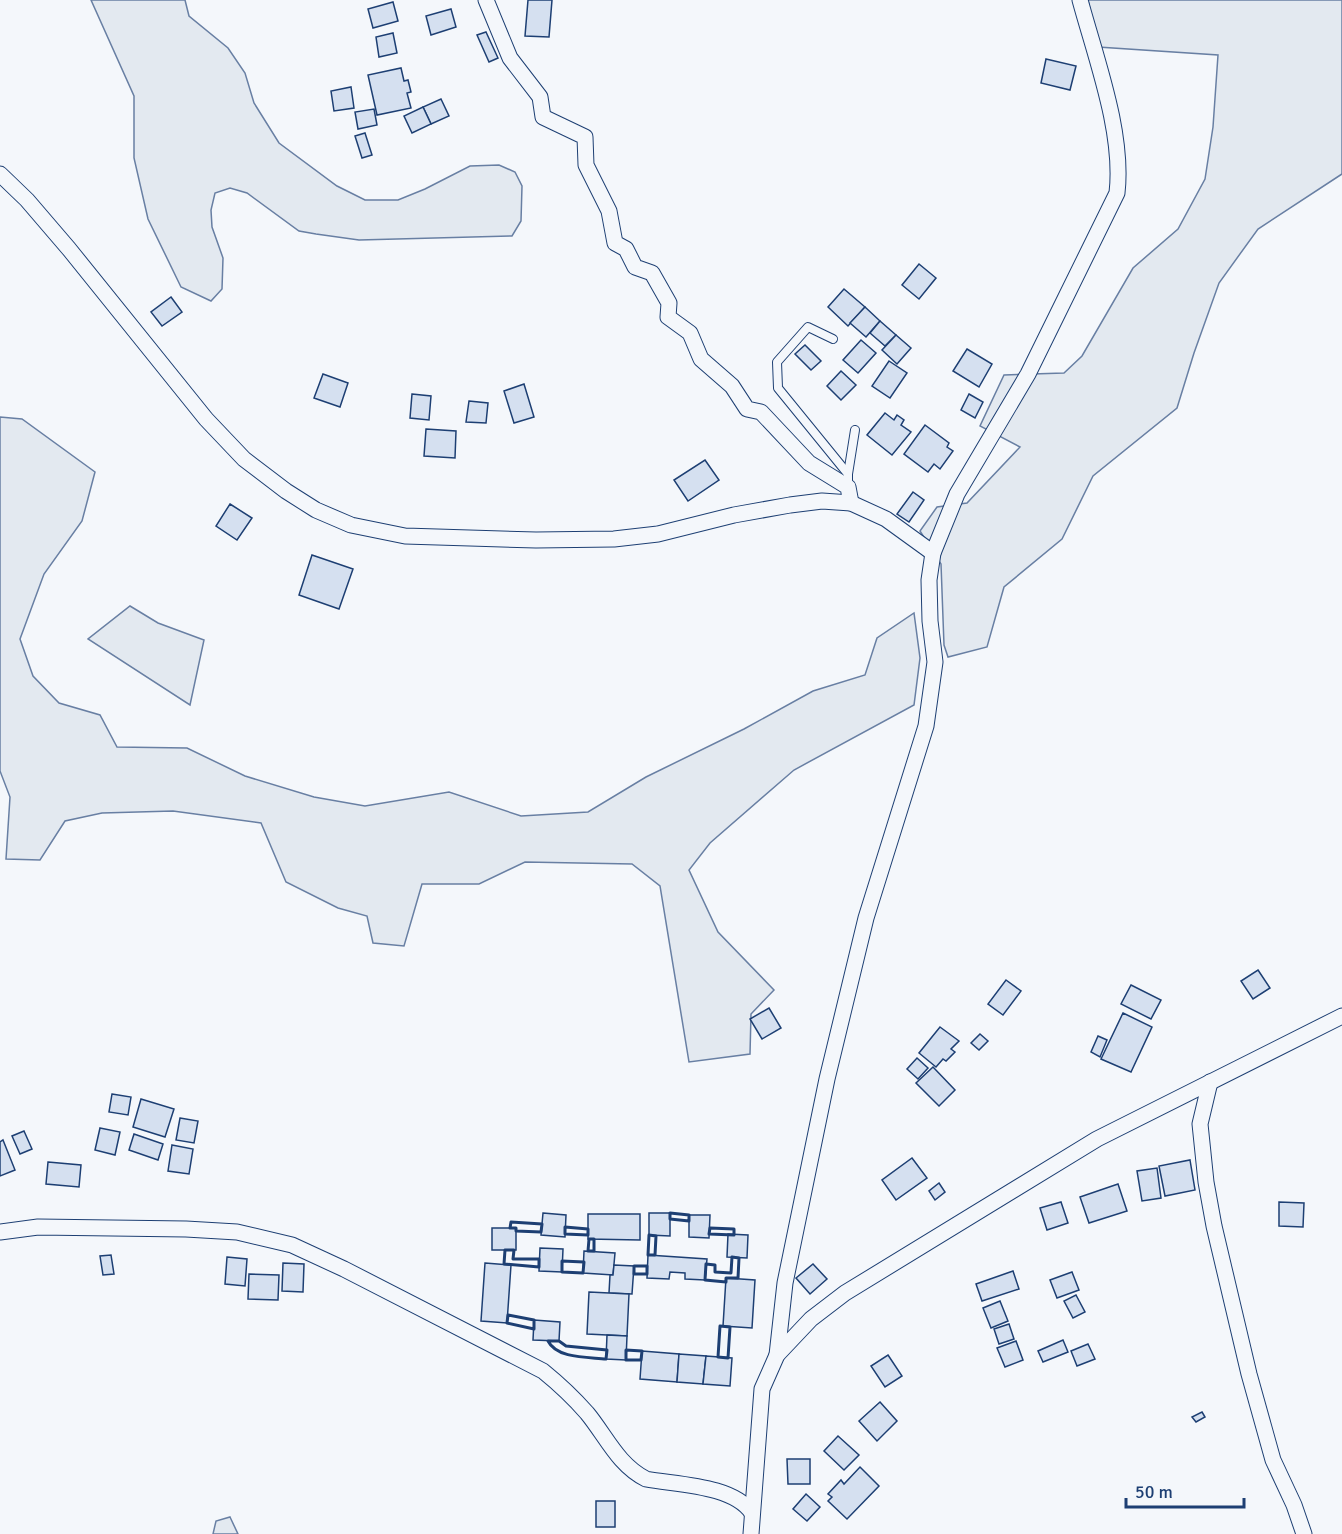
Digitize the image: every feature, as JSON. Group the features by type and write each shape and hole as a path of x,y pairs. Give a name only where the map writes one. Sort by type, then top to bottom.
{"street":[{"path":"486,0 510,58 540,98 543,117 585,137 586,165 609,211 615,243 626,249 635,267 652,273 669,303 668,317 690,333 701,359 732,386 747,409 761,412 809,463 848,480 851,503"},
{"path":"751,1534 762,1389 777,1355 785,1283 826,1079 866,918 926,726 935,662 929,590 933,553 957,494 1028,374 1117,193 1119,176 1117,146 1106,95 1080,0"},
{"path":"0,174 27,200 69,249 206,419 244,459 286,492 316,510 351,525 405,536 536,540 614,539 658,534 734,515 822,501 851,503 886,519 933,553"},
{"path":"777,1355 811,1318 845,1293 1097,1139 1342,1016"},
{"path":"1210,1082 1200,1124 1206,1182 1214,1226 1249,1374 1273,1460 1294,1504 1304,1534"},
{"path":"0,1232 38,1227 186,1229 237,1232 292,1245 344,1269 543,1371 568,1391 588,1414 620,1459 634,1472 646,1479 729,1495 746,1503 753,1514"}],"lane":[{"path":"833,339 808,327 777,362 778,388 848,480"},
{"path":"848,480 855,430"}],"shaded area":[{"path":"91,0 185,0 189,16 228,48 245,73 254,103 279,143 337,186 365,200 398,200 470,166 499,165 515,172 522,186 521,221 512,236 359,240 299,231 247,193 230,188 215,193 211,210 212,227 223,258 222,289 211,301 181,287 148,219 134,158 134,96"},
{"path":"1088,0 1342,0 1342,174 1258,229 1219,283 1177,408 1093,476 1062,539 1004,587 987,647 948,657 944,645 941,564 920,531 937,507 967,503 1020,447 980,426 1004,375 1064,373 1082,356 1133,268 1178,229 1205,179 1213,127 1218,55 1098,47"},
{"path":"0,417 22,419 95,472 82,521 44,574 20,639 33,676 59,703 100,715 117,747 187,748 245,776 314,797 365,806 449,792 521,816 588,812 646,777 744,729 813,691 865,675 877,638 914,613 920,658 914,705 794,770 710,843 689,870 718,932 774,990 751,1014 750,1054 689,1062 660,886 632,864 525,862 479,884 422,884 404,946 373,943 367,916 338,908 286,882 261,823 173,811 102,813 65,821 40,860 6,859 10,797 0,771"},
{"path":"130,606 158,623 204,640 190,705 88,639"},
{"path":"230,1517 238,1534 213,1534 216,1521"}],"building":[{"path":"528,0 552,0 549,37 525,36"},
{"path":"393,2 398,21 373,28 368,9"},
{"path":"451,9 456,27 431,35 426,16"},
{"path":"486,32 498,58 489,62 477,35"},
{"path":"393,33 397,53 379,57 376,37"},
{"path":"1046,59 1076,66 1070,90 1041,83"},
{"path":"401,68 404,81 408,80 411,92 407,93 411,108 377,115 368,75"},
{"path":"351,87 354,108 334,111 331,91"},
{"path":"441,99 449,116 431,124 423,107"},
{"path":"423,107 431,124 412,133 404,116"},
{"path":"374,109 377,125 358,129 355,112"},
{"path":"365,133 372,155 362,158 355,136"},
{"path":"919,264 936,278 919,299 902,285"},
{"path":"844,289 865,307 848,326 828,307"},
{"path":"171,297 182,312 162,326 151,312"},
{"path":"865,307 880,321 866,337 850,323"},
{"path":"880,321 896,335 885,346 870,333"},
{"path":"896,335 911,348 897,364 882,350"},
{"path":"861,340 876,353 858,373 843,360"},
{"path":"805,345 821,361 811,370 795,354"},
{"path":"967,349 992,364 979,387 953,371"},
{"path":"889,361 907,373 890,398 872,386"},
{"path":"841,371 856,385 841,400 827,386"},
{"path":"323,374 348,383 340,407 314,398"},
{"path":"524,384 534,417 514,423 504,391"},
{"path":"412,394 431,396 429,420 410,418"},
{"path":"969,394 983,402 975,418 961,410"},
{"path":"469,401 488,403 486,423 466,422"},
{"path":"885,413 894,420 897,415 904,420 901,425 911,432 892,455 867,435"},
{"path":"925,425 949,443 947,447 953,451 940,469 934,464 928,472 904,454"},
{"path":"426,429 456,431 455,458 424,456"},
{"path":"705,460 719,480 688,501 674,480"},
{"path":"913,492 924,500 909,522 897,514"},
{"path":"230,504 252,518 237,540 216,526"},
{"path":"312,555 353,569 339,609 299,595"},
{"path":"1258,970 1270,988 1253,999 1241,981"},
{"path":"1006,980 1021,991 1003,1015 988,1004"},
{"path":"1131,985 1161,1000 1151,1019 1121,1004"},
{"path":"769,1008 781,1028 762,1039 750,1019"},
{"path":"1123,1013 1152,1027 1131,1072 1101,1059"},
{"path":"940,1027 959,1041 951,1049 955,1052 946,1061 943,1059 936,1067 919,1053"},
{"path":"980,1034 988,1041 979,1050 971,1043"},
{"path":"1098,1036 1107,1040 1100,1057 1091,1052"},
{"path":"917,1058 928,1068 918,1079 907,1069"},
{"path":"933,1067 955,1090 939,1106 916,1083"},
{"path":"112,1094 131,1097 128,1115 109,1112"},
{"path":"141,1099 174,1109 165,1137 133,1127"},
{"path":"180,1118 198,1121 194,1143 176,1140"},
{"path":"100,1128 120,1132 115,1155 95,1150"},
{"path":"24,1131 32,1149 20,1154 12,1136"},
{"path":"134,1134 163,1144 158,1160 129,1150"},
{"path":"3,1140 15,1170 0,1176 0,1142"},
{"path":"172,1145 193,1149 189,1174 168,1171"},
{"path":"912,1158 927,1178 896,1200 882,1180"},
{"path":"1190,1160 1195,1190 1165,1196 1159,1166"},
{"path":"48,1162 81,1165 79,1187 46,1184"},
{"path":"1157,1168 1161,1198 1142,1201 1137,1171"},
{"path":"939,1183 945,1192 935,1200 929,1191"},
{"path":"1118,1184 1127,1211 1089,1223 1080,1197"},
{"path":"1061,1202 1068,1223 1047,1230 1040,1208"},
{"path":"1279,1202 1304,1203 1303,1227 1279,1226"},
{"path":"543,1213 566,1215 565,1237 541,1235"},
{"path":"649,1213 670,1213 670,1236 649,1235"},
{"path":"588,1214 640,1214 640,1240 588,1239"},
{"path":"689,1215 710,1215 709,1238 689,1237"},
{"path":"492,1228 516,1228 516,1250 492,1250"},
{"path":"728,1234 748,1235 747,1258 727,1257"},
{"path":"540,1248 563,1249 562,1272 539,1271"},
{"path":"584,1251 615,1253 613,1275 583,1273"},
{"path":"111,1255 114,1274 103,1275 100,1256"},
{"path":"648,1255 707,1259 705,1280 685,1279 685,1273 670,1272 669,1279 647,1278"},
{"path":"227,1257 247,1259 245,1286 225,1284"},
{"path":"283,1263 304,1264 303,1292 282,1291"},
{"path":"485,1263 511,1265 507,1323 481,1321"},
{"path":"813,1264 827,1279 810,1294 796,1278"},
{"path":"614,1265 634,1266 632,1294 609,1293 610,1275 613,1275"},
{"path":"1013,1271 1019,1289 982,1301 976,1284"},
{"path":"1072,1272 1079,1290 1057,1298 1050,1280"},
{"path":"249,1274 279,1275 278,1300 248,1299"},
{"path":"726,1278 755,1280 752,1328 723,1326"},
{"path":"589,1292 629,1294 627,1336 587,1334"},
{"path":"1076,1295 1085,1312 1073,1318 1064,1301"},
{"path":"1000,1301 1008,1321 991,1328 983,1308"},
{"path":"534,1320 560,1322 559,1341 533,1340"},
{"path":"1009,1324 1014,1339 999,1344 994,1329"},
{"path":"607,1335 627,1336 626,1360 606,1359"},
{"path":"1063,1340 1068,1352 1043,1362 1038,1351"},
{"path":"1016,1341 1023,1360 1005,1367 997,1348"},
{"path":"1088,1344 1095,1359 1077,1366 1071,1351"},
{"path":"642,1351 679,1354 677,1382 640,1379"},
{"path":"679,1354 706,1356 703,1384 677,1382"},
{"path":"888,1355 902,1376 885,1387 871,1366"},
{"path":"706,1356 732,1358 730,1386 703,1384"},
{"path":"880,1402 897,1421 877,1441 859,1421"},
{"path":"1202,1412 1205,1417 1196,1422 1192,1417"},
{"path":"838,1436 859,1455 844,1470 824,1451"},
{"path":"787,1459 810,1459 810,1484 788,1484"},
{"path":"860,1467 879,1486 847,1519 828,1501 832,1497 828,1494 841,1480 844,1484"},
{"path":"806,1494 820,1507 807,1521 793,1509"},
{"path":"596,1501 615,1501 615,1527 596,1527"}],"wall":[{"path":"670,1213 689,1215 689,1221 670,1219 670,1213"},
{"path":"511,1222 542,1224 541,1232 516,1231 516,1228 510,1228 511,1222"},
{"path":"565,1227 588,1229 588,1235 565,1234 565,1227"},
{"path":"710,1228 734,1229 734,1235 709,1234 710,1228"},
{"path":"649,1235 656,1236 655,1255 648,1255 649,1235"},
{"path":"589,1239 594,1239 594,1251 588,1251 589,1239"},
{"path":"505,1250 514,1250 513,1259 539,1259 539,1267 504,1264 505,1250"},
{"path":"732,1257 739,1258 738,1278 726,1278 726,1282 705,1280 706,1264 715,1265 715,1272 731,1273 732,1257"},
{"path":"562,1261 584,1262 583,1273 562,1272 562,1261"},
{"path":"634,1266 647,1266 647,1274 634,1274 634,1266"},
{"path":"508,1315 534,1320 534,1329 507,1323 508,1315"},
{"path":"720,1326 730,1327 728,1358 718,1357 720,1326"},
{"path":"548,1341 559,1341 566,1346 607,1350 606,1359 566,1354 552,1347 548,1341"},
{"path":"626,1350 642,1351 641,1360 626,1360 626,1350"}]}
